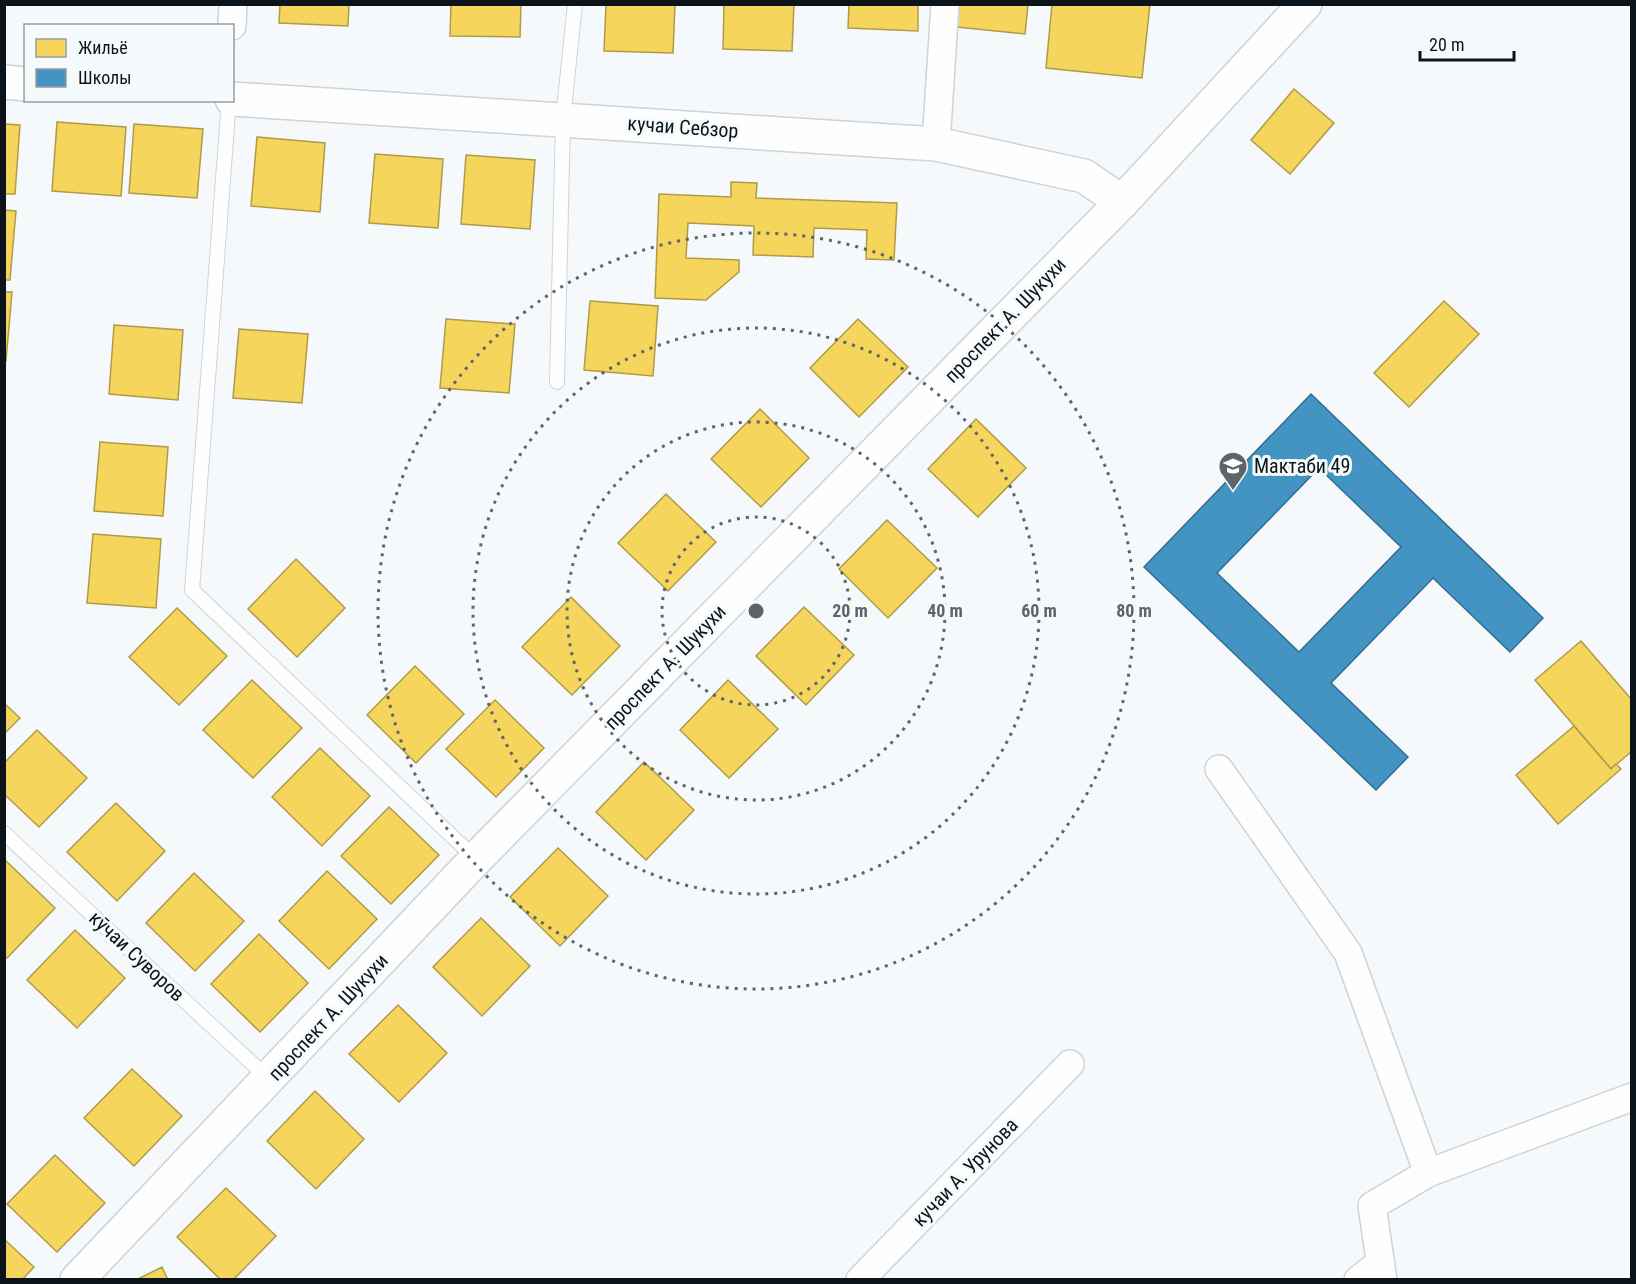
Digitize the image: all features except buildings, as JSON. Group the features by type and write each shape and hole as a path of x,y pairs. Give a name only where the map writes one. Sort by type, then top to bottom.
{"main road":[{"name":"проспект А. Шукухи","path":"76,1280 476,859 1122,202 1305,4"},
{"path":"4,82 24,84"},
{"name":"кучаи Себзор","path":"234,100 936,144 1084,176 1122,202"}],"street":[{"path":"232,24 233,4"},
{"path":"936,144 945,4"},
{"path":"1219,769 1348,953 1428,1173"},
{"name":"кучаи А. Урунова","path":"860,1280 1070,1064"},
{"path":"1359,1280 1382,1271 1372,1206 1428,1173 1632,1096"}],"lane":[{"path":"557,382 563,119 575,4"},
{"path":"231,102 192,590 476,859"},
{"name":"кӯчаи Суворов","path":"4,833 269,1079"}],"place":[{"name":"Мактаби 49","path":"1233,492"}]}
